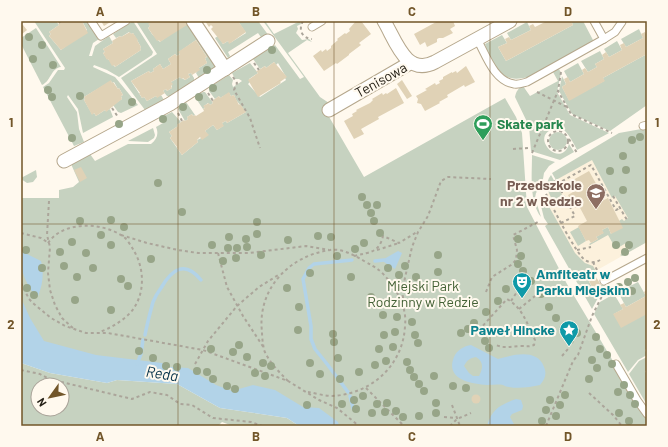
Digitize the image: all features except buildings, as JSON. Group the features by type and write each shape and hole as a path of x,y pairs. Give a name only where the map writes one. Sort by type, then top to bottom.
{"street":[{"path":"193,21 225,69"},
{"path":"384,21 404,56 410,62"},
{"name":"Tenisowa","path":"329,110 410,62 416,66 428,66 510,21"},
{"path":"64,161 170,104 268,41"}],"lane":[{"path":"91,21 101,36 126,21"},
{"path":"312,27 322,21"},
{"path":"594,21 604,39"},
{"path":"477,39 497,75 504,80 515,84 526,82 604,39 615,32 622,21"},
{"path":"605,280 647,258"},
{"path":"616,364 647,414"}],"path":[{"path":"532,153 558,91 562,71"},
{"path":"237,83 234,90 250,118 260,148"},
{"path":"205,89 213,100"},
{"path":"558,91 571,114 612,133"},
{"path":"537,92 568,108"},
{"path":"112,108 118,117"},
{"path":"175,108 182,121"},
{"path":"567,136 568,145 564,150 554,150 549,146 548,139 552,133 554,131 562,131 567,136 577,153"},
{"path":"513,149 528,148"},
{"path":"557,184 593,165 616,210 620,208"},
{"path":"308,392 331,396 353,393 374,383 390,368 401,347 406,325 402,291 412,246 418,232 428,216 441,181 452,177 491,179"},
{"path":"555,180 575,216 562,223"},
{"path":"530,190 537,185 545,183"},
{"path":"546,194 577,250 586,261 593,262 600,260"},
{"path":"551,204 564,196"},
{"path":"614,196 627,220"},
{"path":"50,201 47,235 50,247 48,273 50,290 55,305 62,318 75,330"},
{"path":"424,213 428,216"},
{"path":"486,292 492,278 516,260 517,250 513,235 538,222"},
{"path":"48,243 58,233 73,227 98,226 146,243 178,250 218,253 250,253 306,246 344,251 382,271 395,289 404,306"},
{"path":"354,256 376,251 401,242 418,232"},
{"path":"21,233 41,238 48,243"},
{"path":"99,332 112,326 127,316 136,305 141,292 142,274 139,259 129,242 121,235"},
{"path":"376,251 383,236 401,242"},
{"path":"400,237 401,242"},
{"path":"577,250 591,247"},
{"path":"195,364 208,341 237,306 259,287 308,256 330,250"},
{"path":"218,253 227,287 237,306 270,360 288,381"},
{"path":"593,262 598,270"},
{"path":"264,350 260,322 264,302 274,282 281,273"},
{"path":"546,426 572,361 578,355 598,301 606,287 605,280"},
{"path":"21,283 34,304 51,318 65,326 86,332 99,332 203,350 288,381 319,400 337,408 359,426"},
{"path":"511,301 522,284"},
{"path":"519,309 535,296"},
{"path":"479,330 507,299 511,301 523,314 535,340 534,345 530,347 521,346 509,348 496,345"},
{"path":"562,356 568,349"},
{"path":"21,370 40,374 48,379 132,399 150,392 167,395 180,404 192,405 213,418 251,422 262,426"},
{"path":"366,388 404,426"},
{"path":"589,393 612,414 622,426"},
{"path":"452,405 460,426"},
{"path":"444,418 457,418 471,413"},
{"path":"450,426 457,418"}],"shaded area":[{"name":"Przedszkole nr 2 w Redzie","path":"647,129 647,242 583,278 539,198 550,192 550,183"}],"green space":[{"path":"34,21 56,21 59,25 49,32 51,34 49,36 61,50 87,30 82,21 87,21 99,39 93,43 89,56 92,56 95,46 109,36 113,43 103,49 105,52 103,53 115,67 141,50 141,47 133,33 131,34 129,32 116,38 113,34 133,21 153,52 152,55 119,77 94,65 93,67 115,77 138,105 121,113 118,112 113,105 122,99 121,96 123,95 114,82 112,83 111,81 84,97 84,100 92,114 94,113 96,116 105,110 110,109 113,117 83,133 78,109 68,95 67,97 77,112 79,129 84,142 74,146 43,87 49,83 58,70 64,70 65,68"},
{"path":"136,21 153,21 149,24 150,26 148,28 160,42 186,21 191,21 219,65 199,78 196,73 199,68 207,63 205,58 207,57 196,40 179,52 180,54 177,56 175,54 168,59 171,64 163,69 160,64 153,69 154,71 150,73 149,71 131,81 142,98 144,97 147,101 161,95 164,100 145,110 121,78 157,54"},
{"path":"238,21 258,21 269,36 263,40 258,33 228,52 230,56 228,58 215,38 218,36 223,44 228,41 230,43 246,33"},
{"name":"Miejski Park Rodzinny w Redzie","path":"263,21 265,21 274,34 300,21 301,24 297,26 298,29 296,33 302,40 309,39 312,42 307,40 288,53 320,97 329,103 398,62 399,63 328,115 364,177 505,98 516,117 522,133 527,207 567,284 647,418 647,426 329,426 234,394 40,346 21,309 21,198 59,198 59,190 73,187 79,182 71,164 90,154 95,161 128,144 151,144 157,136 156,127 163,123 160,118 172,112 181,122 169,132 172,136 170,138 182,155 198,142 197,140 208,135 205,131 213,125 217,130 223,126 222,123 226,121 227,123 246,112 236,100 234,95 231,96 229,93 215,99 209,91 210,87 229,75 233,80 233,87 242,81 235,79 232,73 250,63 258,73 249,79 250,82 248,84 260,97 286,80 286,77 278,63 276,65 274,62 266,68 265,66 260,69 253,59 275,45 300,79 304,77"},
{"path":"571,21 583,21 593,40 592,42 528,77 515,79 506,76 498,70 486,48 485,44 502,35 507,43 498,47 506,61 573,25"},
{"path":"527,22 531,30 511,40 507,33"},
{"path":"36,28 61,67 55,70 42,85 21,44 21,38"},
{"path":"639,29 643,38 626,47 621,39"},
{"path":"617,41 622,50 609,57 604,49"},
{"path":"600,51 604,59 595,64 597,67 588,72 581,61"},
{"path":"647,54 647,105 610,131 572,114 559,91 562,76 566,84 562,87 569,100 604,81 603,78"},
{"path":"578,63 584,74 570,82 564,71"},
{"path":"559,69 561,73 557,92 570,115 609,133 577,150 565,131 553,129 546,133 544,138 545,144 549,149 554,153 560,154 565,151 569,144 574,152 560,160 531,151 529,126 515,97 518,90 523,86 530,96 558,81 553,72"},
{"path":"191,73 194,81 171,96 167,96 163,91 166,89 167,91 172,88 171,82 180,77 185,80 190,77 188,74"},
{"path":"205,92 213,103 210,105 208,103 203,109 195,97"},
{"path":"186,102 195,115 193,116 192,114 187,117 188,119 185,121 178,109"},
{"path":"153,128 155,135 154,138 148,142 128,141"},
{"path":"647,128 647,242 622,256 620,255 629,250 626,243 616,249 608,235 590,245 589,244 598,239 596,237 603,233 602,230 608,227 611,234 619,221 622,219 624,221 628,218 615,196 612,198 592,160 556,180 552,173 619,133"},
{"path":"558,132 564,135 567,141 564,147 558,150 552,147 549,141 552,135"},
{"path":"532,155 555,162 549,166 544,173 542,185 536,193 535,198 541,217 537,211 533,195"},
{"path":"36,170 37,177 33,182 27,183 21,179 21,178"},
{"path":"551,175 562,195 553,201 547,185"},
{"path":"543,196 575,253 585,263 593,266 596,271 586,276 593,289 606,283 592,309 545,226 548,224 544,218 539,198"},
{"path":"579,227 586,241 578,246 570,232"},
{"path":"638,282 646,296 626,307 618,292"},
{"path":"614,294 623,309 614,314 647,314 647,348 645,350 647,355 638,360 628,372 594,314 600,302"},
{"path":"647,357 647,370 645,371 647,375 647,405 629,374 639,361"},
{"path":"21,363 50,373 107,383 117,380 177,384 220,408 287,418 299,426 233,426 222,422 218,426 21,426"}],"water":[{"path":"21,248 27,254 41,261 42,279 38,296 35,296 23,273"},
{"path":"398,251 402,253 395,269 384,262 384,259"},
{"name":"Reda","path":"21,298 30,318 44,341 96,355 162,363 170,367 188,368 216,385 232,391 253,385 275,390 303,407 319,408 338,422 339,426 299,426 287,418 220,408 177,384 117,380 107,383 50,373 21,363"},
{"path":"471,345 498,359 524,354 536,357 541,361 544,367 544,379 540,385 520,388 467,382 456,375 453,371 452,364 457,352 463,347","holes":["476,357 482,363 479,376 473,376 464,366 470,359"]},
{"path":"516,399 521,400 523,406 522,410 512,414 510,417 515,426 487,426 491,415 497,408"}],"waterway":[{"path":"348,392 315,349 311,339 311,326 303,279 309,268 314,264 352,260"},
{"path":"375,261 384,260"},
{"path":"145,335 153,302 165,281 174,272 179,269 190,270 201,280"},
{"path":"137,364 141,354 143,340"},
{"path":"350,396 353,408"}],"place":[{"name":"Skate park","path":"483,141"},
{"name":"Przedszkole nr 2 w Redzie","path":"596,210"},
{"name":"Amfiteatr w Parku Miejskim","path":"522,299"},
{"name":"Paweł Hincke","path":"569,347"}]}
